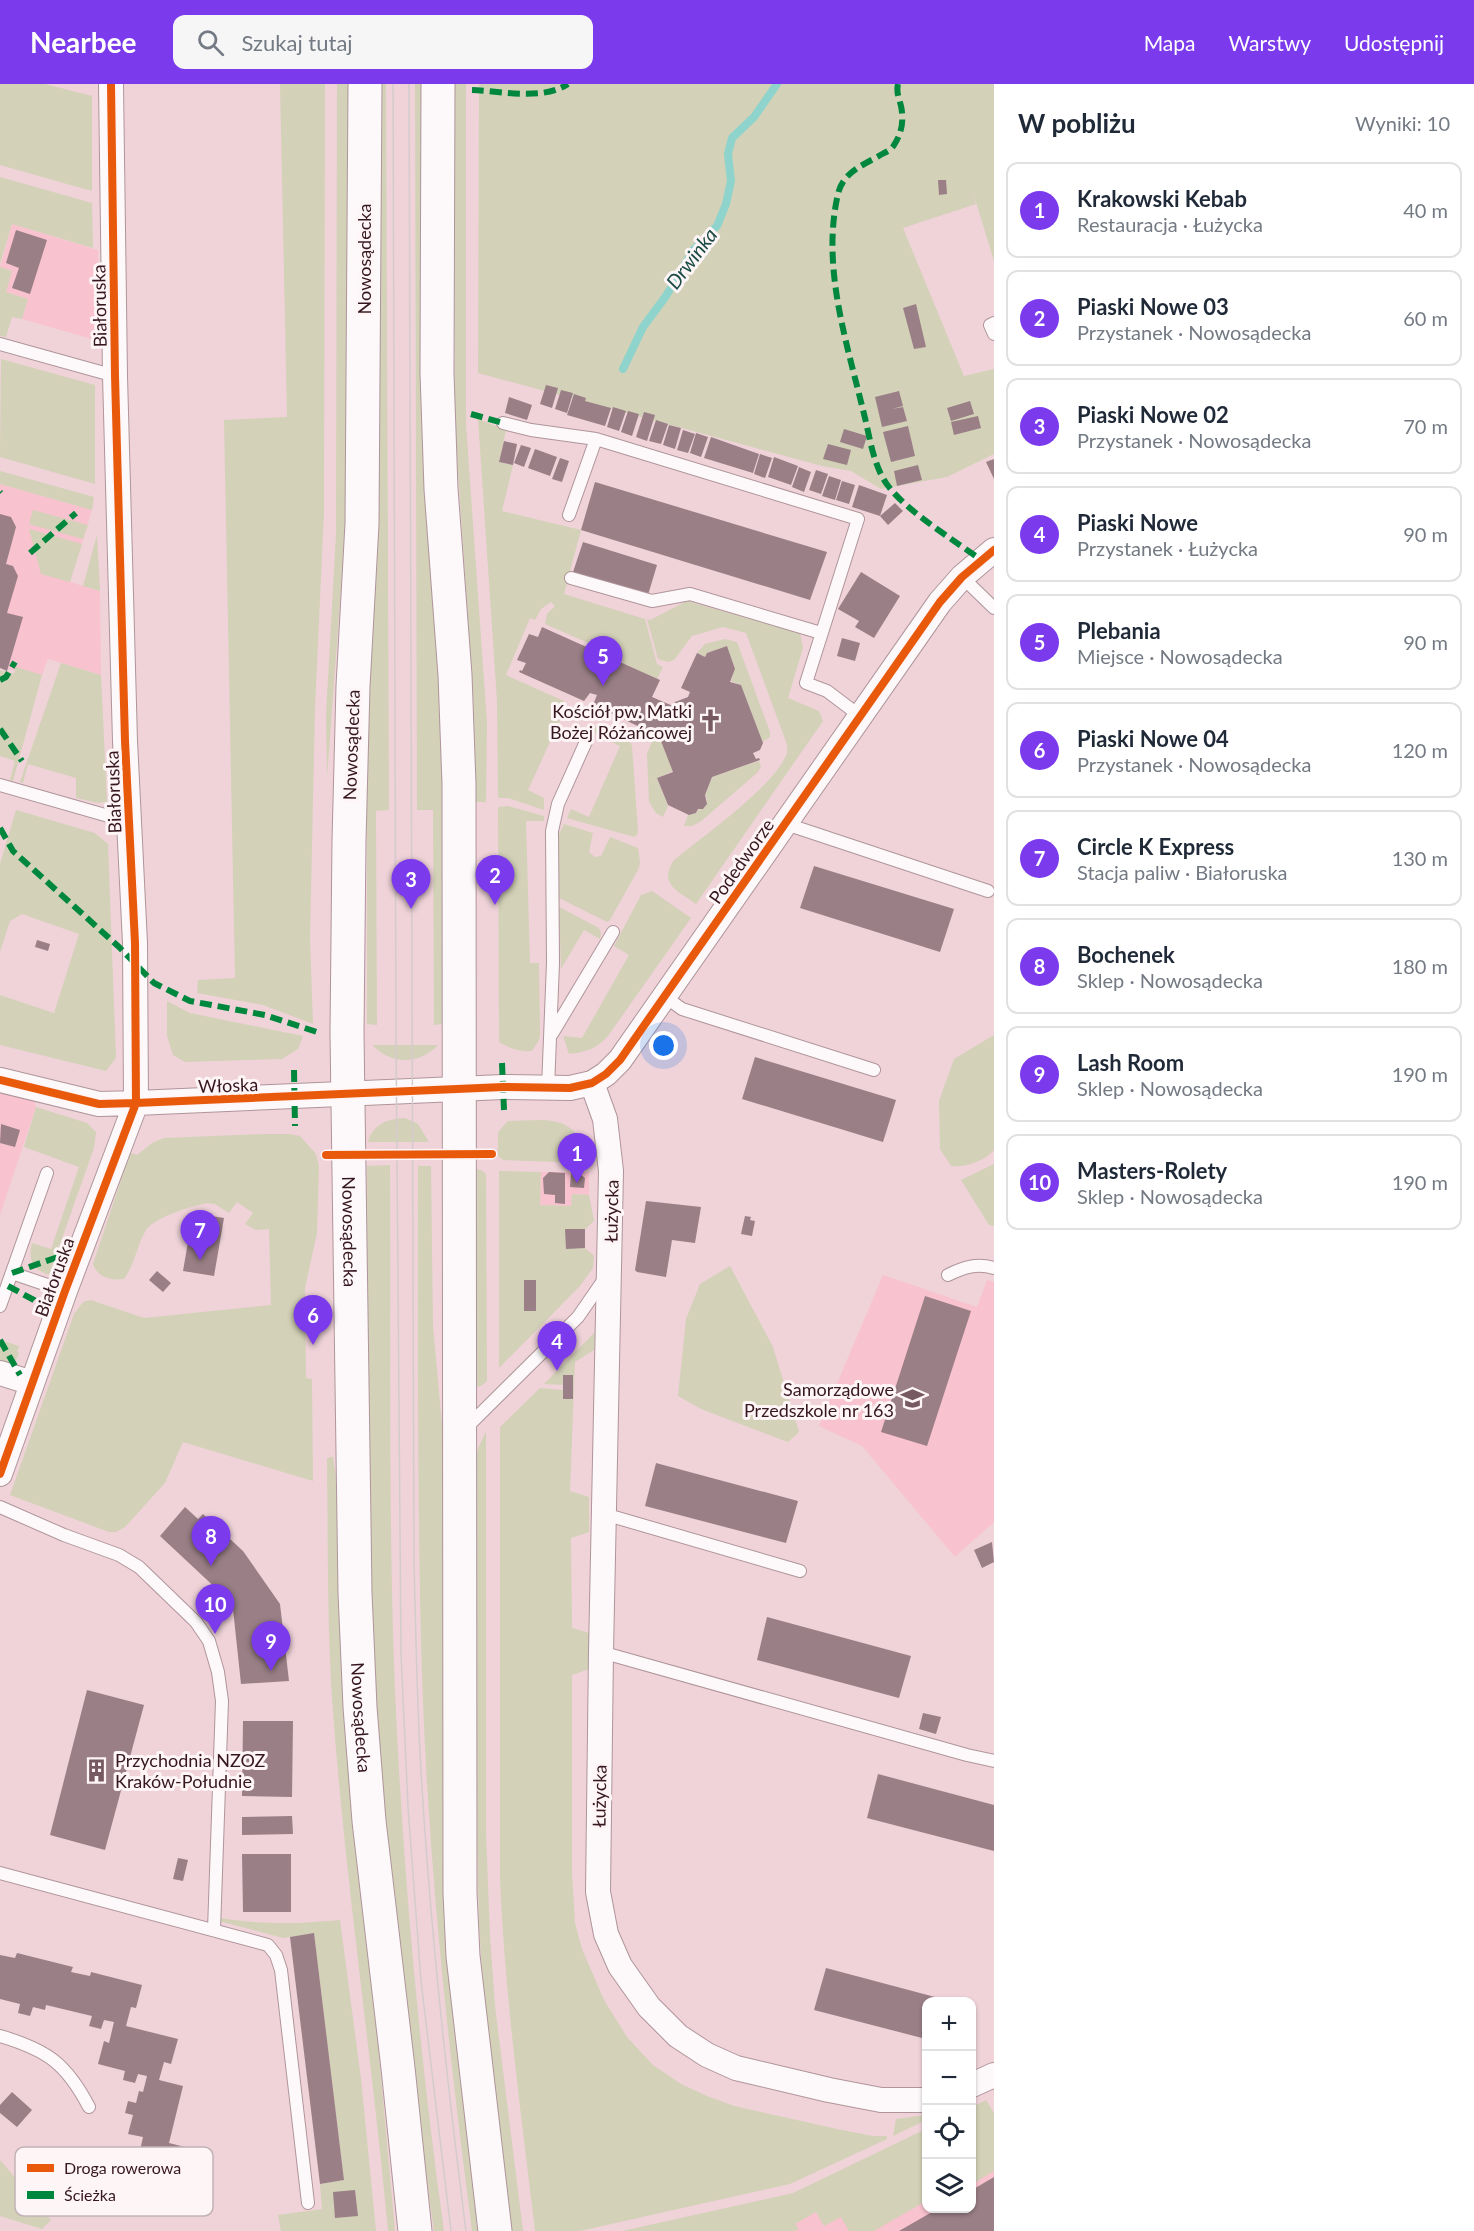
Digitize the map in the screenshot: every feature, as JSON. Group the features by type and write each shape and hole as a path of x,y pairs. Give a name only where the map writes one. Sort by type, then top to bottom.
{"main road":[{"name":"Nowosądecka","path":"365,84 363,501 353,687 347,1094 355,1593 360,1707 369,1821 415,2231"},
{"path":"438,84 437,373 441,489 455,675 459,784 460,1893 463,1956 495,2231"}],"street":[{"name":"Białoruska","path":"0,1474 65,1291 136,1103 135,943 128,819 115,376 110,84"},
{"name":"Podedworze","path":"459,1089 581,1087 606,1074 620,1060 940,602 962,577 994,550"},
{"name":"Włoska","path":"0,1080 99,1104 459,1089"},
{"name":"Łużycka","path":"592,1083 605,1119 611,1171 598,1892 606,1934 621,1966 649,2007 678,2036 707,2055 736,2068 829,2090 881,2100 922,2100"},
{"path":"0,1374 32,1383"},
{"path":"976,2083 994,2075"}],"lane":[{"path":"994,323 990,325 994,334"},
{"path":"0,344 115,376"},
{"path":"503,423 531,430 596,439 858,519 806,683 827,691 860,716"},
{"path":"569,515 596,439"},
{"path":"962,577 994,608"},
{"path":"571,578 652,601 690,594 821,633"},
{"path":"548,1088 553,963 552,831 558,804 588,737"},
{"path":"0,785 128,819"},
{"path":"786,824 988,891"},
{"path":"551,1035 613,932"},
{"path":"664,996 682,1009 874,1070"},
{"path":"0,1306 47,1173"},
{"path":"948,1275 966,1266 985,1265 994,1268"},
{"path":"459,1435 578,1317 609,1270"},
{"path":"12,1273 65,1291"},
{"path":"0,1507 64,1535 112,1552 139,1567 196,1622 209,1641 218,1672 222,1701 214,1930"},
{"path":"604,1514 800,1571"},
{"path":"601,1652 994,1761"},
{"path":"0,1873 268,1945 276,1955 281,1970 308,2203"},
{"path":"0,2036 36,2049 54,2059 80,2088 89,2107"}],"shaded area":[{"path":"0,84 45,84 92,96 92,191 0,165"},
{"path":"280,84 325,84 324,512 315,708 310,938 313,1024 263,1005 197,993 198,980 235,978 224,420 287,417"},
{"path":"337,84 348,84 347,469 344,549 327,777 326,715 336,534"},
{"path":"379,84 386,84 389,810 376,811 377,1025 367,1024 367,787 378,491"},
{"path":"415,84 424,84 444,703 444,1024 434,1025 433,810 417,810"},
{"path":"454,84 466,84 466,424 487,723 486,802 475,802 474,708 455,427"},
{"path":"479,84 994,84 994,261 972,189 976,204 903,228 964,376 994,369 994,454 947,477 881,489 851,471 822,466 478,373"},
{"path":"0,177 92,203 93,248 12,224 0,264"},
{"path":"12,224 98,250 99,341 22,319 28,299 6,292 12,271 0,267"},
{"path":"0,267 12,271 6,292 28,299 22,319 12,317 6,337 0,336"},
{"path":"1,359 95,385 95,484 0,457"},
{"path":"478,419 506,430 499,462 513,465 502,511 581,530 564,594 645,619 657,664 663,667 657,679 603,654 604,650 545,624 547,614 555,606 551,602 541,609 535,620 530,618 506,675 564,701 560,720 528,790 544,798 544,810 508,798 498,798 497,701"},
{"path":"0,471 94,497 92,510 0,484"},
{"path":"0,484 92,510 70,582 100,591 101,675 48,659 42,675 0,668"},
{"path":"33,510 88,525 83,539 29,524"},
{"path":"29,529 82,544 70,582 41,574"},
{"path":"97,535 100,591 83,586"},
{"path":"687,601 800,633 803,648 788,698 819,711 823,721 696,904 677,891 669,881 668,875 674,860 769,780 780,766 787,749 746,633 723,627 692,636 674,660 668,662 658,659 647,619 650,620"},
{"path":"725,639 737,642 770,732 770,737 762,742 741,685 731,681 735,669 727,646 707,653 705,657 697,653 705,644"},
{"path":"61,663 101,675 107,802 98,803 76,798 76,778 28,764 23,783 20,782"},
{"path":"16,667 42,675 13,781 10,780 15,761 0,756 0,670 14,674"},
{"path":"592,725 630,742 632,746 638,831 634,837 567,818 571,809 589,817 620,746 595,734"},
{"path":"655,734 659,736 673,771 657,778 668,806 663,817 656,813 649,802 647,754"},
{"path":"759,761 761,767 757,773 700,822 692,826 684,826 688,815 697,813 705,807 707,799 705,795 712,777"},
{"path":"508,806 544,816 544,821 526,821 530,963 539,963 540,1034 532,1051 514,1049 499,1042 498,807"},
{"path":"16,810 95,833 108,844 116,1058 106,1071 0,1045 0,995 54,1013 79,934 22,914 10,921 0,952 0,864"},
{"path":"564,824 593,833 589,852 595,857 601,856 610,837 638,848 639,868 607,922 559,898 557,838"},
{"path":"652,891 691,918 608,1036 590,1049 569,1054 563,1036 582,1038 629,955 614,946 641,895"},
{"path":"559,907 599,928 601,933 600,939 584,930 561,969"},
{"path":"167,1001 190,1013 303,1036 298,1049 282,1059 185,1062 173,1055 167,1036"},
{"path":"994,1035 994,1150 974,1163 951,1166 940,1149 939,1101 954,1059"},
{"path":"372,1045 438,1045 431,1052 405,1060 388,1056"},
{"path":"0,1084 32,1093 36,1107 0,1215"},
{"path":"36,1107 87,1123 96,1132 94,1148 49,1275 35,1267 31,1259 32,1243 51,1249 79,1167 24,1147"},
{"path":"405,1118 418,1124 429,1142 368,1142 377,1127 392,1120"},
{"path":"541,1120 561,1123 573,1131 581,1144 584,1163 503,1160 498,1156 498,1132 508,1121"},
{"path":"265,1134 300,1136 316,1154 319,1166 317,1233 305,1288 306,1378 312,1379 313,1481 183,1442 165,1483 125,1527 116,1532 109,1532 10,1495 74,1314 83,1302 91,1300 144,1318 271,1305 269,1229 256,1230 245,1224 253,1213 237,1202 229,1213 215,1204 207,1203 174,1213 151,1225 143,1236 124,1279 105,1277 93,1264 130,1153 137,1155 152,1143 164,1138"},
{"path":"994,1164 994,1226 989,1225 961,1180"},
{"path":"390,1165 391,1560 398,1759 407,1894 420,2029 444,2231 434,2231 429,2196 396,1933 374,1712 368,1454 367,1166"},
{"path":"418,1166 431,1166 433,1326 443,1436 480,2231 472,2231 455,2093 440,1954 429,1814 419,1548"},
{"path":"476,1169 486,1174 487,1381 476,1387"},
{"path":"499,1171 541,1172 540,1205 571,1206 572,1194 589,1195 594,1221 585,1229 566,1229 566,1248 585,1248 594,1256 593,1268 580,1286 499,1368"},
{"path":"541,1172 589,1172 589,1195 572,1194 571,1206 540,1205"},
{"path":"730,1266 773,1347 799,1432 788,1442 701,1409 678,1396 686,1319 700,1284"},
{"name":"Samorządowe Przedszkole nr 163","path":"883,1275 977,1307 987,1280 994,1282 994,1522 955,1557 862,1446 819,1426"},
{"path":"595,1332 594,1350 575,1362 570,1491 589,1497 589,1532 571,1538 572,1628 589,1633 589,1669 572,1675 572,1873 575,1923 582,1949 604,2000 627,2037 653,2065 681,2084 734,2106 837,2129 873,2136 887,2136 887,2139 790,2184 580,2231 535,2231 510,2011 500,1879 500,1427 540,1388 563,1390 563,1385 544,1384"},
{"path":"0,1340 19,1346 14,1365 0,1364"},
{"path":"486,1431 486,1833 490,1936 495,2006 523,2231 512,2231 485,2014 479,1925 476,1796 477,1451"},
{"path":"333,1457 338,1491 339,1622 350,1790 377,2033 395,2231 388,2231 338,1777 329,1617 327,1458"},
{"path":"220,1918 280,1923 340,1920 361,2079 376,2231 281,2231 278,2215 322,2209 320,2184 344,2180 314,1934 283,1938 219,1921"},
{"path":"986,2100 994,2113 994,2171 976,2182 976,2159 976,2105"},
{"path":"922,2116 922,2122 893,2136 896,2119"},
{"path":"922,2131 922,2203 874,2231 849,2231 841,2217 824,2226 816,2212 795,2224 799,2229 795,2231 622,2231 793,2193"},
{"path":"994,2153 994,2231 780,2231 808,2206 922,2173 922,2213 976,2213 976,2158"},
{"path":"0,2160 15,2178 15,2216 48,2216 51,2220 42,2229 0,2216"}],"building":[{"path":"938,180 946,180 947,194 939,195"},
{"path":"16,230 47,240 30,294 12,288 19,268 6,263"},
{"path":"916,304 926,347 914,349 903,308"},
{"path":"546,385 558,388 552,408 540,404"},
{"path":"561,390 573,393 567,413 555,409"},
{"path":"899,391 903,406 892,409 903,407 907,421 882,427 875,397"},
{"path":"574,394 586,398 585,401 611,408 605,426 567,415"},
{"path":"509,397 532,405 527,420 505,413"},
{"path":"970,401 974,414 951,421 947,408"},
{"path":"613,407 626,411 619,431 607,427"},
{"path":"628,411 639,414 632,436 621,432"},
{"path":"644,412 655,415 647,441 636,437"},
{"path":"978,416 981,428 954,435 951,422"},
{"path":"656,420 668,424 661,444 649,441"},
{"path":"669,425 681,428 675,449 663,445"},
{"path":"908,426 915,456 891,462 883,432"},
{"path":"844,429 867,436 863,449 840,442"},
{"path":"683,430 695,434 688,453 677,450"},
{"path":"696,433 708,437 701,457 690,453"},
{"path":"711,437 759,454 753,473 704,458"},
{"path":"504,441 517,444 513,465 499,462"},
{"path":"828,444 851,450 847,465 823,459"},
{"path":"521,445 531,448 524,467 514,463"},
{"path":"535,449 557,457 550,476 528,468"},
{"path":"760,454 772,458 765,478 754,474"},
{"path":"774,457 798,466 791,485 768,477"},
{"path":"560,458 569,461 562,482 552,479"},
{"path":"994,459 994,479 986,462"},
{"path":"918,465 922,480 897,486 894,471"},
{"path":"799,467 811,472 804,492 792,487"},
{"path":"816,470 828,474 821,494 809,490"},
{"path":"829,476 841,480 835,500 822,496"},
{"path":"842,481 855,485 849,504 836,500"},
{"path":"595,482 827,552 810,600 581,530"},
{"path":"859,485 887,495 880,516 852,507"},
{"path":"895,503 903,511 888,525 880,516"},
{"path":"0,514 11,517 16,527 6,564 13,566 18,576 7,613 23,617 7,671 0,668"},
{"path":"583,542 657,565 648,595 573,572"},
{"path":"861,572 900,596 874,638 855,627 859,621 838,609"},
{"path":"542,627 660,680 652,697 673,706 675,702 688,697 690,692 681,688 697,653 705,657 707,653 727,646 735,669 730,682 741,685 763,743 760,750 753,753 756,759 760,760 712,777 705,795 707,804 703,809 698,809 696,813 689,815 668,805 657,778 673,772 659,736 593,705 597,695 590,693 584,701 519,672 526,663 517,660 529,634 538,637"},
{"path":"842,638 860,643 855,661 837,656"},
{"path":"814,866 954,909 940,952 800,908"},
{"path":"37,940 50,944 48,951 35,947"},
{"path":"755,1057 896,1100 883,1142 742,1099"},
{"path":"1,1124 20,1130 15,1147 0,1143"},
{"path":"549,1172 565,1173 565,1204 555,1203 555,1195 544,1194 543,1178"},
{"path":"571,1173 580,1174 585,1178 584,1188 570,1187"},
{"path":"646,1201 701,1207 695,1243 672,1240 666,1277 635,1270"},
{"path":"193,1213 224,1218 214,1276 183,1271"},
{"path":"745,1216 755,1221 752,1236 741,1234"},
{"path":"565,1229 585,1229 585,1248 566,1249"},
{"path":"157,1271 171,1283 163,1292 149,1280"},
{"path":"524,1280 536,1280 536,1311 524,1311"},
{"path":"925,1296 971,1311 927,1446 881,1432"},
{"path":"563,1375 573,1375 573,1399 563,1399"},
{"path":"656,1463 798,1501 786,1543 645,1506"},
{"path":"185,1507 198,1519 203,1514 243,1551 280,1604 289,1681 241,1684 233,1609 224,1610 221,1593 160,1536"},
{"path":"992,1542 994,1562 982,1568 974,1550"},
{"path":"767,1617 911,1656 899,1698 757,1660"},
{"name":"Przychodnia NZOZ Kraków-Południe","path":"87,1690 144,1705 105,1850 50,1835"},
{"path":"923,1713 941,1717 936,1734 919,1729"},
{"path":"243,1721 293,1721 292,1797 242,1796"},
{"path":"878,1774 994,1805 994,1851 867,1818"},
{"path":"292,1816 293,1834 242,1835 242,1817"},
{"path":"242,1854 291,1854 291,1912 243,1912"},
{"path":"178,1858 188,1860 183,1881 173,1879"},
{"path":"314,1933 344,2180 320,2184 290,1937"},
{"path":"17,1953 73,1967 71,1972 90,1976 91,1972 142,1985 136,2008 131,2007 126,2026 178,2039 171,2064 164,2062 159,2080 183,2086 169,2143 185,2147 141,2147 143,2137 128,2134 133,2115 125,2113 128,2101 136,2103 139,2091 143,2092 147,2076 138,2074 135,2083 123,2080 125,2071 98,2064 104,2041 109,2043 114,2022 104,2020 101,2029 89,2026 92,2016 46,2005 45,2010 33,2007 30,2016 18,2013 20,2004 0,1999 0,1955 15,1958"},
{"path":"826,1968 935,1997 922,1997 922,2038 814,2010"},
{"path":"12,2092 32,2110 17,2127 0,2113 0,2105"},
{"path":"994,2177 994,2231 899,2231 930,2213 976,2213 976,2188"},
{"path":"355,2190 358,2216 335,2218 333,2192"}],"waterway":[{"name":"Drwinka","path":"623,369 643,327 666,296 694,249 717,226 726,204 731,181 728,154 732,138 754,117 777,84"}],"tram line":[{"path":"393,84 396,1034 401,1654 408,1807 421,1981 451,2231"},
{"path":"409,84 416,1648 420,1759 430,1898 446,2065 466,2231"}],"marked path":[{"path":"472,90 534,94 558,89 568,84"},
{"path":"898,84 902,121 897,140 890,150 850,174 838,194 832,249 838,305 873,452 884,479 908,506 981,560"},
{"path":"471,414 503,423"},
{"path":"30,553 76,513"},
{"path":"0,680 6,677 15,662"},
{"path":"0,729 22,761"},
{"path":"0,828 13,851 119,947 154,983 190,1001 265,1015 320,1033"},
{"path":"502,1063 504,1110"},
{"path":"294,1070 295,1126"},
{"path":"12,1273 61,1256"},
{"path":"8,1286 34,1300 43,1310"},
{"path":"0,1340 20,1375"}],"cycle path":[{"path":"0,1474 65,1291 136,1103 135,943 125,741 115,376 111,84"},
{"path":"0,1080 99,1104 503,1087 570,1088 592,1083 606,1074 620,1060 940,602 962,577 994,550"},
{"path":"326,1155 492,1154"}],"place":[{"name":"Plebania","path":"603,686"},
{"name":"Kościół pw. Matki Bożej Różańcowej","path":"710,721"},
{"name":"Piaski Nowe 03","path":"495,905"},
{"name":"Piaski Nowe 02","path":"411,909"},
{"name":"Krakowski Kebab","path":"577,1183"},
{"name":"Circle K Express","path":"200,1260"},
{"name":"Piaski Nowe 04","path":"313,1345"},
{"name":"Piaski Nowe","path":"557,1371"},
{"name":"Samorządowe Przedszkole nr 163","path":"912,1399"},
{"name":"Bochenek","path":"211,1566"},
{"name":"Masters-Rolety","path":"215,1634"},
{"name":"Lash Room","path":"271,1671"},
{"name":"Przychodnia NZOZ Kraków-Południe","path":"97,1770"}]}
